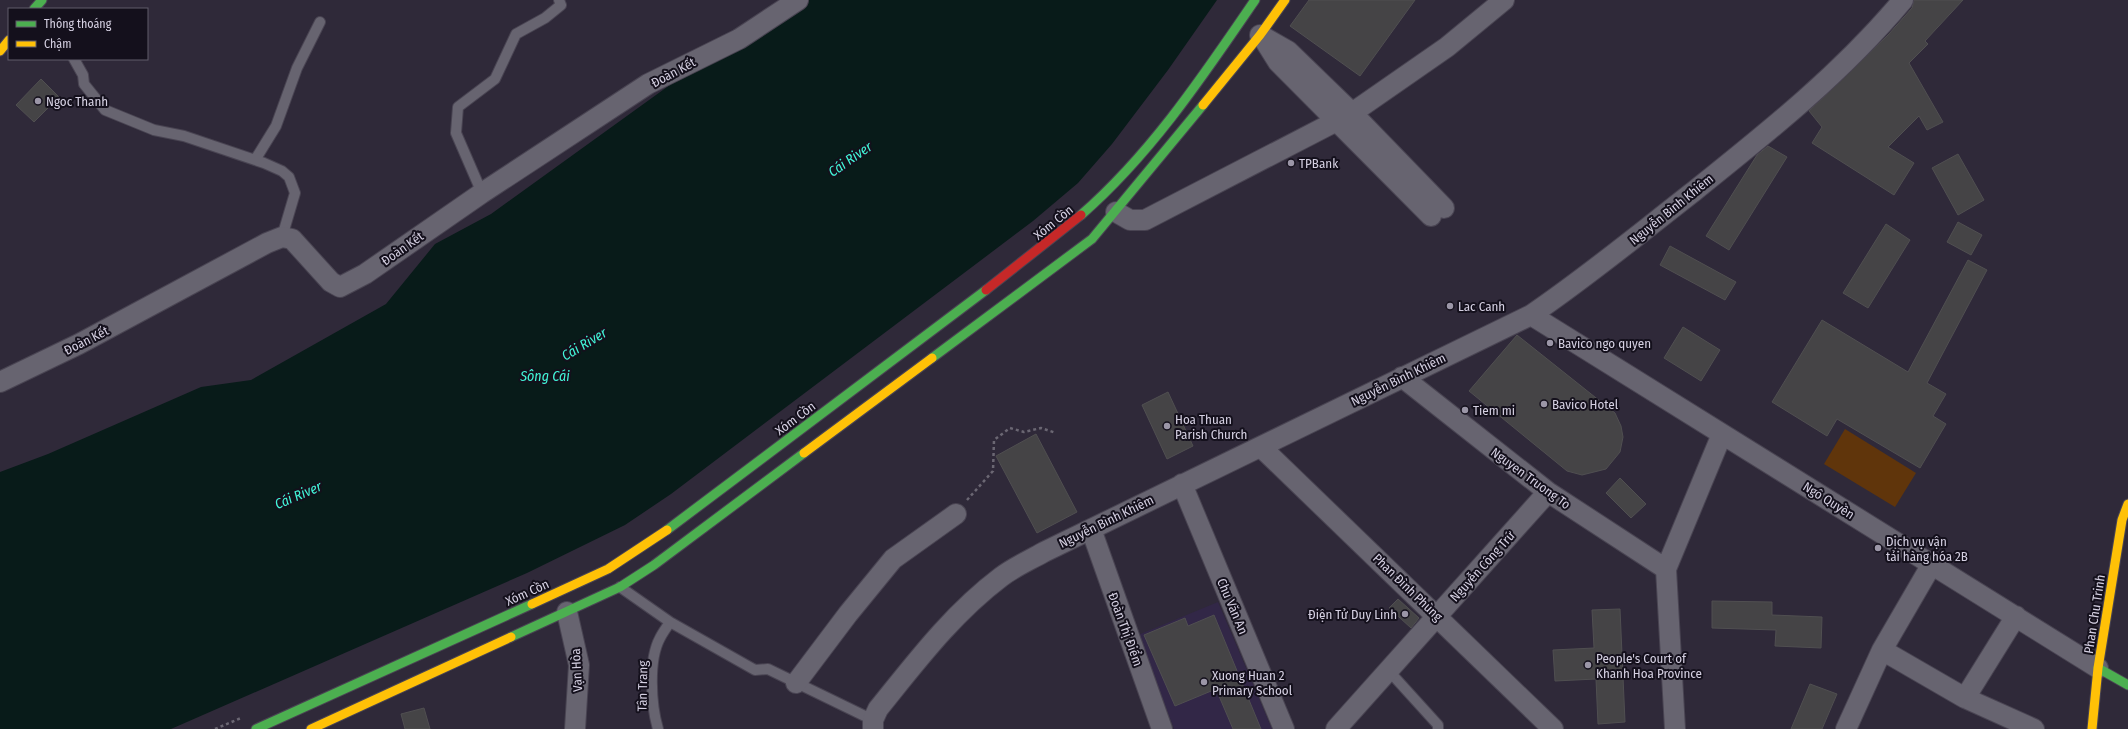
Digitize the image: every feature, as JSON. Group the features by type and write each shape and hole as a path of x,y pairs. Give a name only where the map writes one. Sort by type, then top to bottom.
{"street":[{"path":"35,8 42,0"},
{"name":"Đoàn Kết","path":"0,382 79,344 267,243 282,237 292,239 330,282 340,287 365,274 482,193 648,84 738,39 798,0"},
{"name":"Xóm Cồn","path":"311,729 567,612 614,578 677,523 1032,256 1078,219 1123,175 1156,137 1256,0"},
{"name":"Xóm Cồn","path":"256,729 614,578 654,565 1092,239 1116,212 1260,35 1285,0"},
{"path":"1116,212 1130,220 1146,220 1345,117 1447,47 1504,0"},
{"name":"Nguyễn Bình Khiêm","path":"873,725 878,709 936,637 978,596 1003,576 1044,552 1530,315 1574,286 1794,111 1872,37 1903,0"},
{"path":"1241,20 1260,35 1278,62 1345,117 1438,212"},
{"path":"0,51 8,41"},
{"name":"Ngô Quyền","path":"1530,315 2098,668 2128,685"},
{"name":"Nguyen Truong To","path":"1402,377 1548,492 1666,569"},
{"path":"1675,729 1666,569 1722,434"},
{"name":"Phan Đình Phùng","path":"1261,447 1438,616 1550,728"},
{"name":"Chu Văn An","path":"1182,484 1284,729"},
{"name":"Nguyễn Công Trứ","path":"1336,729 1548,492"},
{"name":"Phan Chu Trinh","path":"2092,729 2098,668 2122,520 2128,504"},
{"path":"796,683 848,614 893,559 956,514"},
{"name":"Đoàn Thị Điểm","path":"1091,529 1162,729"},
{"path":"1846,729 1882,650 1932,564"},
{"name":"Vạn Hòa","path":"567,612 579,665 575,729"},
{"path":"1965,698 2016,616"},
{"path":"1882,650 1965,698 2034,729"}],"lane":[{"path":"482,193 456,133 458,107 496,79 516,34 545,18 561,5 559,0"},
{"path":"255,160 276,126 297,68 320,22"},
{"path":"74,60 82,75 84,84 105,110 154,130 184,136 255,160 282,171 289,176 295,193 282,237"},
{"path":"614,578 670,622 755,670 768,669 873,725"},
{"name":"Tân Trang","path":"658,729 653,713 652,675 659,638 670,622"},
{"path":"1389,671 1438,725 1438,729"}],"path":[{"path":"956,514 993,471 994,440 1010,428 1024,432 1041,428 1056,433"},
{"path":"215,729 244,716"}],"shaded area":[{"path":"1845,429 1916,473 1895,507 1824,464"},
{"name":"Xuong Huan 2 Primary School","path":"1218,602 1272,729 1174,729 1138,635"}],"water":[{"name":"Sông Cái","path":"801,0 1217,0 1168,70 1112,144 1078,183 1033,221 671,494 625,525 527,573 171,729 0,729 0,472 48,454 201,387 251,380 386,304 435,244 491,214 674,82"}],"building":[{"path":"1309,0 1415,0 1360,76 1290,26"},
{"path":"1914,0 1963,0 1925,41 1928,44 1909,63 1943,122 1927,130 1919,116 1888,147 1914,163 1894,195 1812,143 1822,127 1809,111 1888,35 1912,8"},
{"name":"Ngoc Thanh","path":"41,79 59,97 34,122 16,105"},
{"path":"1768,146 1787,157 1729,250 1706,236 1757,155"},
{"path":"1958,154 1984,200 1958,215 1932,168"},
{"path":"1958,222 1982,235 1971,255 1947,242"},
{"path":"1886,224 1910,240 1868,308 1843,293"},
{"path":"1670,246 1736,282 1725,300 1660,265"},
{"path":"1968,260 1987,270 1927,383 1946,394 1933,416 1946,424 1920,468 1837,419 1827,436 1772,402 1822,320 1908,372"},
{"path":"1683,327 1720,350 1701,381 1664,358"},
{"name":"Bavico Hotel","path":"1517,335 1615,413 1621,426 1623,437 1620,452 1606,469 1582,475 1567,471 1469,391"},
{"name":"Hoa Thuan Parish Church","path":"1168,392 1193,446 1167,459 1142,405"},
{"path":"1036,434 1077,512 1037,533 996,456"},
{"path":"1620,478 1646,504 1631,518 1606,493"},
{"name":"Điện Tử Duy Linh","path":"1398,599 1419,618 1411,628 1389,608"},
{"path":"1712,601 1772,602 1772,615 1822,617 1821,648 1775,646 1776,630 1712,628"},
{"name":"People's Court of Khanh Hoa Province","path":"1620,609 1625,722 1598,724 1596,679 1555,681 1553,650 1594,648 1592,610"},
{"name":"Xuong Huan 2 Primary School","path":"1214,615 1261,729 1233,729 1216,689 1175,706 1144,635 1185,618 1188,626"},
{"path":"1810,684 1837,694 1822,729 1791,729"},
{"path":"424,708 430,729 405,729 401,714"}],"traffic: fast":[{"path":"35,8 42,0"},
{"path":"1081,215 1130,166 1175,113 1255,0"},
{"path":"932,358 1092,239 1203,105"},
{"path":"667,530 986,290"},
{"path":"511,637 620,587 654,565 804,453"},
{"path":"256,729 532,604"},
{"path":"2098,668 2128,685"}],"traffic: slow":[{"path":"1203,105 1260,35 1285,0"},
{"path":"0,51 8,41"},
{"path":"804,453 932,358"},
{"path":"2092,729 2098,668 2122,520 2128,504"},
{"path":"532,604 608,569 667,530"},
{"path":"311,729 511,637"}],"traffic: jam":[{"path":"986,290 1081,215"}],"place":[{"name":"Ngoc Thanh","path":"38,101"},
{"name":"TPBank","path":"1291,163"},
{"name":"Lac Canh","path":"1450,306"},
{"name":"Bavico ngo quyen","path":"1550,343"},
{"name":"Bavico Hotel","path":"1544,404"},
{"name":"Tiem mi","path":"1465,410"},
{"name":"Hoa Thuan Parish Church","path":"1167,426"},
{"name":"Dịch vụ vận tải hàng hóa 2B","path":"1878,548"},
{"name":"Điện Tử Duy Linh","path":"1405,614"},
{"name":"People's Court of Khanh Hoa Province","path":"1588,665"},
{"name":"Xuong Huan 2 Primary School","path":"1204,682"}],"water label":[{"name":"Cái River","path":"850,159"},
{"name":"Cái River","path":"584,344"},
{"name":"Cái River","path":"298,495"}]}
